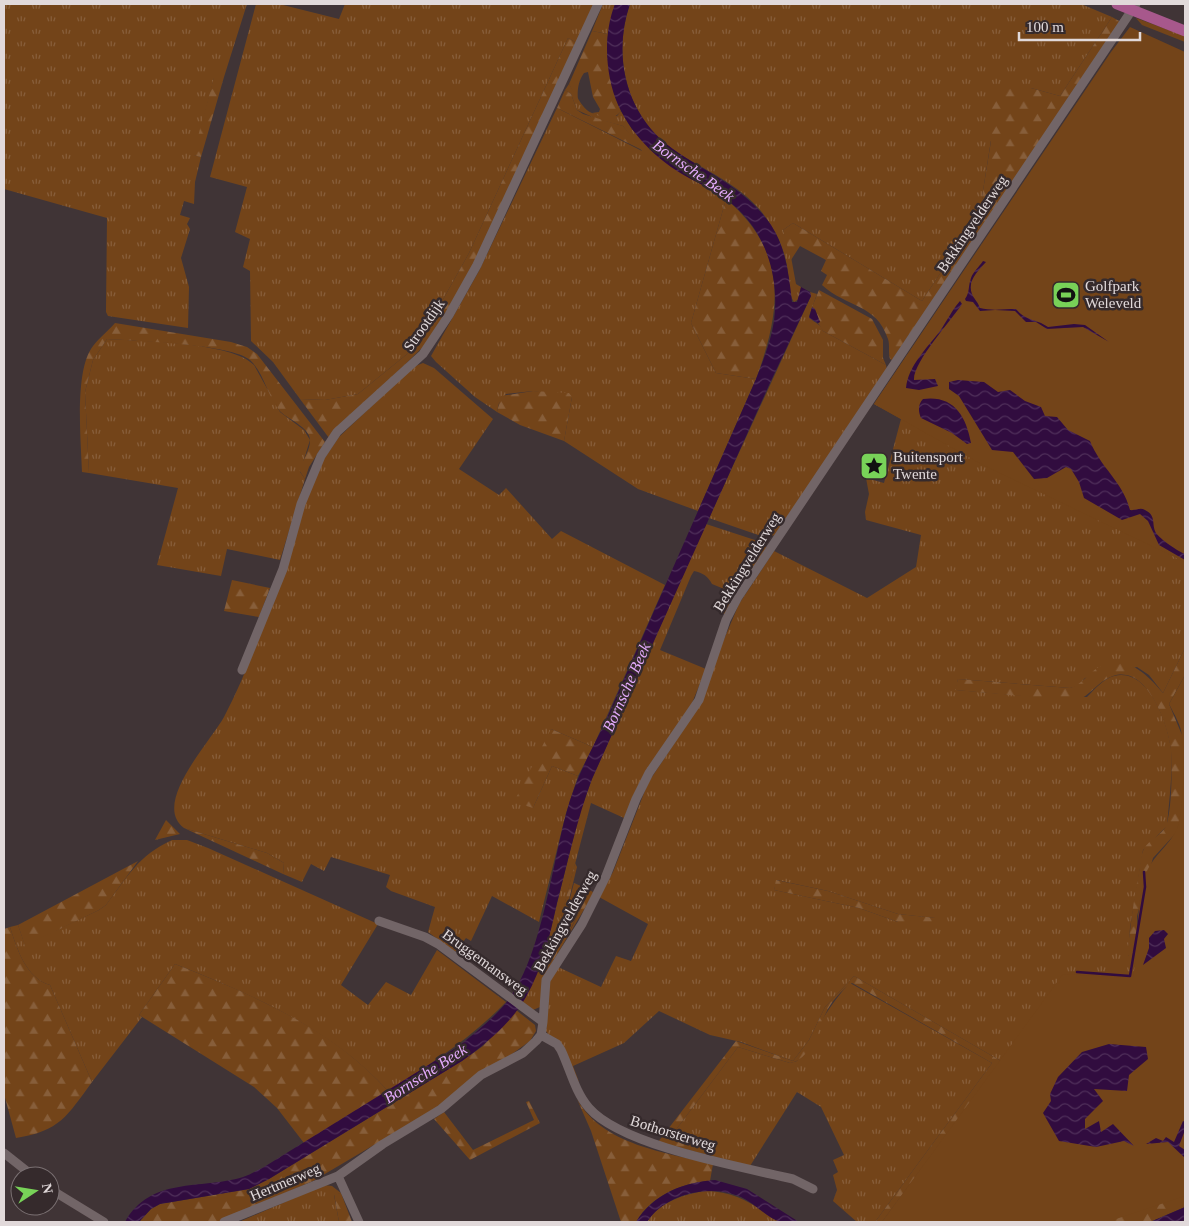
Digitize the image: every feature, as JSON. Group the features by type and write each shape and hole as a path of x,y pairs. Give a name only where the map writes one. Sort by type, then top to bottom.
{"main road":[{"path":"1117,4 1135,5 1185,30"}],"street":[{"name":"Strootdijk","path":"242,670 283,569 301,504 321,456 337,432 423,354 441,329 477,265 598,4"},
{"name":"Bekkingvelderweg","path":"541,1035 544,1022 546,980 582,924 606,876 636,799 650,773 699,700 726,620 738,597 1135,5"},
{"name":"Bruggemansweg","path":"379,920 425,937 438,944 544,1022"},
{"path":"338,1176 383,1144 441,1109 481,1075 523,1053 541,1035"},
{"name":"Bothorsterweg","path":"541,1035 557,1044 584,1100 599,1118 609,1126 646,1141 794,1180 813,1188"},
{"path":"4,1153 20,1166"},
{"name":"Hertmerweg","path":"224,1222 338,1176 359,1222"},
{"path":"60,1194 104,1222"}],"green space":[{"path":"4,4 247,4 224,77 214,78 194,155 201,157 195,182 194,204 184,201 180,215 190,218 187,224 190,229 181,258 189,287 188,328 108,316 106,312 107,218 4,189"},
{"path":"256,4 279,4 339,19 345,4 595,4 577,43 568,38 469,253 417,346 358,394 325,400 300,399 273,362 251,341 250,271 243,267 250,239 235,232 247,187 210,177"},
{"path":"603,4 615,4 608,34 592,31"},
{"path":"630,4 1081,4 1112,17 1060,96 1031,88 991,140 982,197 985,205 922,301 793,223 783,230 789,246 796,284 801,287 799,299 794,302 783,251 774,230 761,211 742,192 674,150 644,121 634,103 627,84 623,64 625,24"},
{"path":"1112,17 1121,22 892,360 890,359 888,339 883,327 868,312 841,298 822,285 827,275 821,271 826,260 800,246 791,260 783,230 793,223 922,301 985,205 982,197 991,141 984,137 995,86 1031,88 1060,96"},
{"path":"1136,18 1185,36 1185,42 1142,25"},
{"name":"Golfpark Weleveld","path":"1130,27 1185,52 1185,562 983,465 874,404 1111,52"},
{"path":"592,31 608,34 607,53 610,73 614,93 621,111 611,117 592,113 599,112 600,109 593,97 588,72 584,73 579,83 578,101 569,84"},
{"path":"568,38 577,43 468,278 424,346 329,438 300,399 325,400 358,394 417,346 469,253"},
{"path":"214,77 224,77 201,157 193,155"},
{"path":"1095,77 1185,560 1185,648 1163,693 1149,675 1137,667 1085,678 1078,686 1070,688 958,679 956,690 1027,696 1087,697 1107,679 1126,675 1137,680 1154,699 1166,725 1171,749 1167,826 1143,850 1130,928 1128,956 1176,833 1185,675 1185,1004 882,1222 1001,1061 854,976 825,1007 809,1040 793,1061 741,1042 710,1035 659,1011 624,1043 573,1066 579,1082 546,1031 548,985 558,967 601,987 616,956 631,961 648,924 599,897 613,872 648,783 701,703 722,644 739,604 774,551 867,598 916,567 921,535 866,520 865,512 869,494 866,478 884,483 901,419 874,404","holes":["777,880 828,891 898,914 935,918 898,922 859,908 774,890"]},
{"path":"569,84 583,106 591,113 617,116 621,111 632,129 651,150 726,199 691,323 716,373 756,379 698,511 638,489 564,441 572,397 533,391 506,394 499,403 497,412 475,397 431,356 479,271 557,108 642,151 623,126 597,119 577,110 571,94 565,90"},
{"path":"565,90 571,94 577,110 583,114 623,126 644,151 557,108"},
{"path":"726,199 746,219 760,240 770,261 774,282 771,328 756,379 716,373 691,323"},
{"path":"819,290 872,319 883,340 883,358 886,365 823,331 812,307"},
{"path":"810,292 817,294 809,316 812,320 823,331 886,365 887,370 777,534 767,538 709,518 811,296"},
{"path":"115,323 231,342 247,347 257,354 325,442 309,467 305,479 299,470 309,448 309,436 302,427 279,410 271,398 259,371 250,360 224,350 204,347 107,339 93,360 85,392 89,473 82,472 80,406 83,371 93,346"},
{"path":"107,339 207,347 243,357 254,365 280,412 304,430 310,440 300,472 305,479 280,560 227,549 221,576 157,565 178,488 89,473 85,392 93,360"},
{"path":"423,363 434,368 493,419 459,469 499,495 506,488 552,539 561,531 665,585 593,747 551,729 533,808 552,766 578,776 566,813 539,922 492,896 471,941 466,938 455,952 428,932 435,907 391,891 386,887 390,875 331,857 324,871 311,864 302,882 283,874 284,863 267,853 184,828 176,817 175,804 179,789 187,772 224,717 239,687 264,624 296,528 320,465 339,437 413,367"},
{"path":"533,391 569,393 572,397 564,441 520,425 497,412 501,396"},
{"path":"706,524 758,541 767,548 727,614 723,614 734,593 712,584 707,577 700,573 694,571 691,576 660,650 706,669 692,703 634,794 624,818 591,803 547,971 540,1007 533,1010 522,1001 544,956 579,815 592,779"},
{"path":"232,580 270,588 259,617 224,611"},
{"path":"1185,648 1185,675 1169,704 1182,735 1181,820 1176,833 1153,858 1137,916 1138,950 1127,956 1142,854 1145,847 1166,827 1170,807 1171,751 1166,727 1154,700 1146,688 1136,679 1125,675 1108,678 1086,696 1076,701 955,690 958,679 1070,688 1099,667 1118,662 1127,664 1143,673 1163,693"},
{"path":"1185,675 1185,1196 1107,1222 882,1222 1063,974 1133,978 1138,914 1145,876 1154,859 1175,833 1180,815 1183,786 1183,745 1180,728 1169,704"},
{"path":"551,729 593,747 578,776 552,766 533,808 514,802"},
{"path":"166,820 180,834 155,840"},
{"path":"184,828 267,853 284,863 283,874"},
{"path":"172,840 187,840 208,848 378,924 341,985 368,1005 386,982 411,995 437,950 506,1002 478,1028 435,1061 388,1091 342,1049 316,1031 261,1001 175,964 139,1015 142,1017 92,1082 50,985 35,976 24,962 10,927 18,925 25,945 99,910 106,905 127,876 142,860"},
{"path":"138,861 106,905 25,946 18,925"},
{"path":"575,863 577,867 561,932 562,936 567,937 590,890 594,893 547,971"},
{"path":"776,880 828,891 898,914 936,918 935,926 898,922 859,908 774,890"},
{"path":"574,883 590,890 566,938 561,932"},
{"path":"10,927 24,962 35,976 50,985 92,1082 69,1113 53,1126 31,1135 16,1138 4,1094 4,929"},
{"path":"175,964 261,1001 316,1031 366,1069 388,1091 304,1143 277,1108 254,1087 139,1015"},
{"path":"854,976 1001,1061 882,1222 875,1222 992,1063 852,983 841,992 831,1005 808,1050 797,1061 790,1063 738,1047 669,1139 709,1151 708,1155 658,1142 736,1041 793,1061 809,1040 825,1007"},
{"path":"850,983 992,1063 875,1222 857,1222 833,1201 837,1190 833,1175 838,1172 833,1160 844,1155 821,1107 797,1092 750,1166 708,1155 709,1152 669,1139 738,1047 790,1063 797,1061 828,1010"},
{"path":"516,1010 535,1025 536,1031 530,1041 433,1110 313,1181 217,1222 139,1222 151,1209 160,1204 249,1189 269,1179 462,1061 483,1046"},
{"path":"577,1099 588,1115 602,1127 619,1137 656,1151 713,1164 710,1181 699,1182 668,1192 650,1205 636,1222 621,1222 591,1131"},
{"path":"529,1101 540,1123 470,1160 434,1119 444,1112 473,1150 534,1120 526,1102"},
{"path":"1185,1182 1185,1207 1150,1222 1074,1222"},
{"path":"324,1185 332,1186 341,1193 334,1195 339,1222 239,1222"},
{"path":"706,1191 737,1197 781,1222 647,1222 665,1204 689,1194"},
{"path":"341,1193 352,1222 339,1222 334,1194"}],"water":[{"name":"Bornsche Beek","path":"615,4 630,4 625,24 623,64 627,84 644,120 673,149 726,182 761,212 771,225 780,243 788,272 792,302 797,302 801,287 810,292 811,296 592,779 573,840 545,951 532,986 520,1006 498,1032 462,1061 269,1179 249,1189 160,1204 151,1209 139,1222 125,1222 136,1207 148,1197 162,1191 178,1187 227,1181 243,1177 264,1167 459,1046 508,1001 523,975 532,954 566,814 577,780 603,727 756,379 769,343 774,321 775,303 771,269 759,236 750,222 724,198 677,171 660,158 640,139 624,117 613,93 607,60 608,31"},
{"path":"983,261 986,262 974,276 971,285 972,294 980,308 993,310 1016,309 1024,316 1048,327 1074,324 1085,325 1109,342 1083,327 1047,329 1036,322 1026,322 1015,311 980,311 973,302 966,301 965,299 972,276"},
{"path":"960,301 962,304 933,342 915,372 914,380 935,379 938,386 919,390 906,388 914,365"},
{"path":"812,307 815,309 820,322 818,323 809,318"},
{"path":"958,380 984,382 998,392 1010,390 1025,401 1041,407 1045,416 1057,417 1068,430 1090,441 1099,459 1122,491 1130,510 1141,509 1149,512 1156,533 1161,539 1185,554 1185,560 1159,545 1148,521 1140,514 1122,520 1084,498 1079,482 1071,469 1066,467 1047,478 1034,479 1013,452 992,450 959,396 949,389 949,382"},
{"path":"923,399 942,400 956,409 966,424 971,443 967,444 952,433 921,418 919,408"},
{"path":"1164,930 1168,934 1164,939 1166,948 1143,965 1149,948 1149,938 1155,931"},
{"path":"1109,1044 1146,1047 1148,1059 1129,1075 1127,1091 1094,1089 1103,1101 1085,1119 1085,1129 1099,1121 1101,1132 1113,1124 1134,1146 1124,1141 1096,1147 1059,1141 1043,1113 1051,1101 1050,1094 1058,1077 1082,1052"},
{"path":"1183,1121 1185,1122 1185,1130 1179,1146 1185,1150 1185,1158 1168,1142 1146,1144 1156,1138 1163,1141 1166,1137 1174,1142"},
{"path":"715,1180 747,1189 799,1222 780,1222 741,1197 729,1193 702,1191 676,1198 655,1212 647,1222 636,1222 651,1204 670,1191 692,1183"},
{"path":"1185,1207 1185,1220 1177,1222 1150,1222"}],"waterway":[{"path":"1077,972 1130,976 1145,887 1144,872"}],"place":[{"name":"Golfpark Weleveld","path":"1066,295"},
{"name":"Buitensport Twente","path":"874,466"}]}
